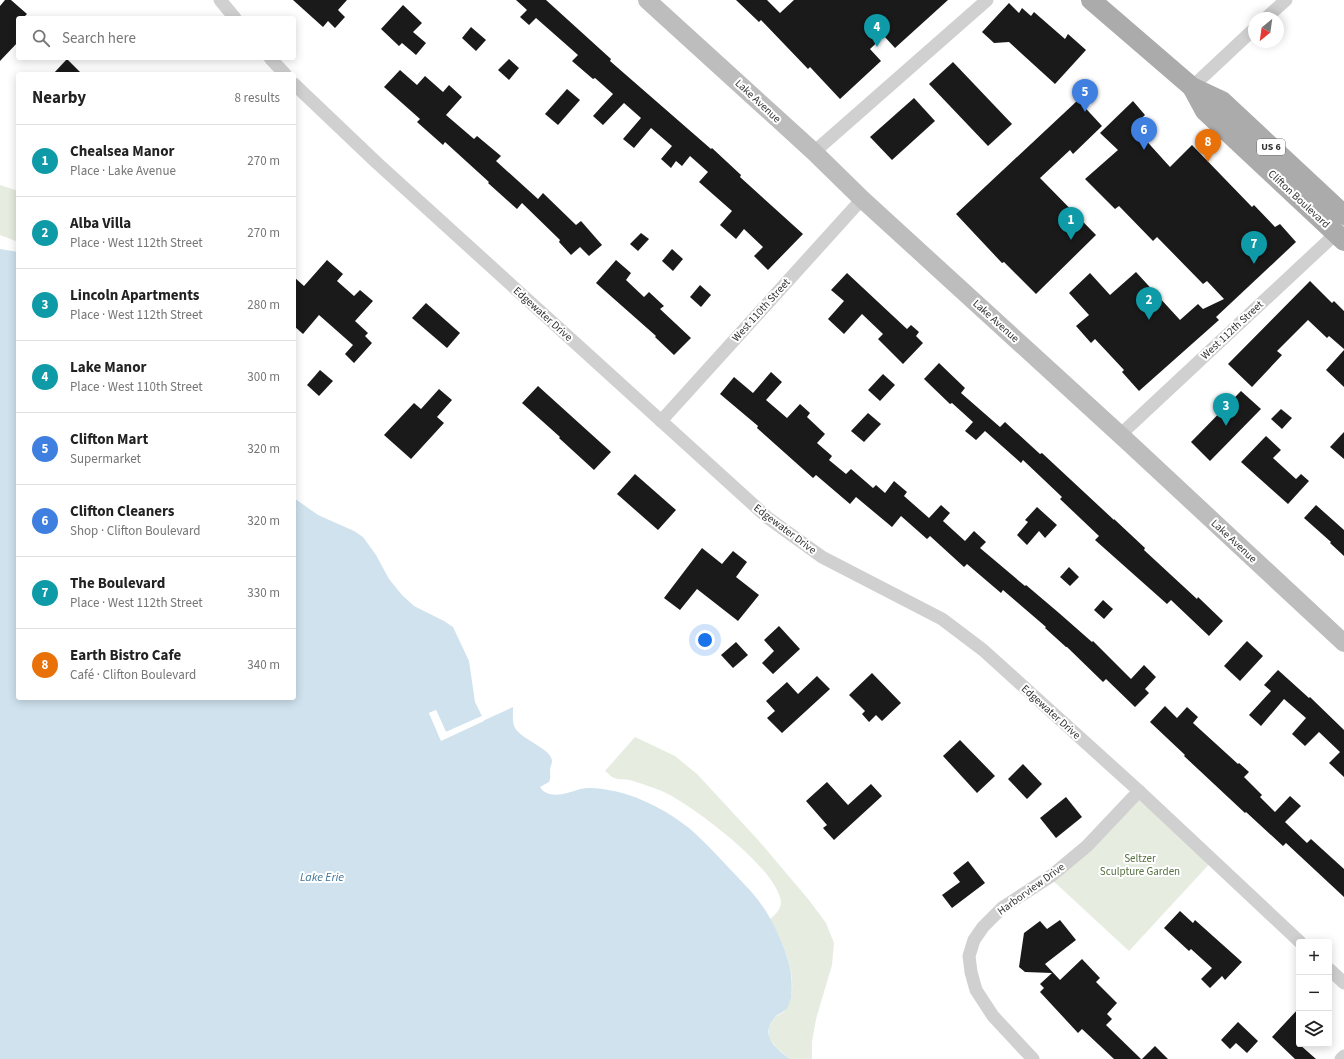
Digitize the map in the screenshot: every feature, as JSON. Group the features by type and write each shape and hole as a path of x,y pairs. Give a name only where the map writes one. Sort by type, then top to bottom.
{"main road":[{"name":"Clifton Boulevard","path":"1091,0 1192,86 1222,101 1344,215"},
{"name":"Clifton Boulevard","path":"1192,86 1205,111 1341,234"}],"street":[{"path":"220,0 233,16"},
{"name":"Lake Avenue","path":"647,0 814,152 862,199 1120,435 1344,643"},
{"path":"814,152 987,0"},
{"path":"1273,12 1286,0"},
{"path":"1192,86 1248,35"},
{"path":"272,60 283,72"},
{"name":"Edgewater Drive","path":"296,86 377,163 768,518 822,557 942,619 983,650 1139,791 1297,939"},
{"name":"West 110th Street","path":"661,421 862,199"},
{"name":"West 112th Street","path":"1120,435 1341,234"},
{"name":"Harborview Drive","path":"1033,1059 993,1016 976,990 971,972 969,956 974,940 983,927 1002,908 1051,876 1087,846 1139,791"},
{"path":"1332,972 1344,983"},
{"path":"1341,1059 1344,1056"}],"green space":[{"path":"0,185 16,190 16,241 0,235"},
{"path":"635,737 675,756 697,774 759,841 809,900 826,923 834,943 832,965 816,1019 812,1042 812,1059 790,1059 777,1048 769,1038 769,1027 775,1017 784,1012 792,991 789,963 779,936 770,919 774,916 781,905 776,888 750,856 712,823 692,809 662,791 630,780 614,778 605,771"},
{"name":"Seltzer Sculpture Garden","path":"1139,791 1213,860 1129,951 1049,877"}],"water":[{"name":"Lake Erie","path":"0,249 16,252 16,700 296,700 296,499 318,515 354,531 363,537 376,555 389,579 402,595 414,606 453,627 469,661 475,702 482,716 446,732 436,710 429,713 441,740 513,707 513,721 515,728 524,737 547,752 551,757 550,779 549,782 540,787 543,791 555,795 589,788 603,789 630,795 655,806 678,820 689,828 714,852 751,891 763,907 782,942 790,968 792,987 787,1008 776,1016 769,1029 770,1039 773,1044 790,1059 0,1059"}],"pier":[{"path":"436,710 446,732 482,716 446,734 435,712 431,714 442,738 483,719 484,721 441,741 429,713"}],"building":[{"path":"5,0 11,0 27,14 25,16 16,16 16,44 0,61 0,6"},
{"path":"293,0 347,0 338,10 345,17 335,28 328,21 323,27"},
{"path":"516,0 546,0 611,59 610,61 711,149 712,148 741,175 740,177 803,234 768,270 754,256 763,247 744,229 736,239 720,225 732,211 699,182 708,172 690,156 682,166 676,161 671,168 661,159 672,146 651,128 634,148 623,139 641,118 624,103 603,125 593,116 613,94 572,61 578,55 536,18 529,25 520,17 527,10"},
{"path":"736,0 767,0 780,13 794,0 948,0 895,48 884,36 870,49 881,61 840,99 810,67 808,69 761,20 759,22"},
{"path":"1009,3 1019,13 1022,8 1031,16 1034,12 1065,39 1068,34 1086,50 1055,84 1009,42 994,43 982,32"},
{"path":"403,5 422,23 413,32 426,43 416,55 402,43 399,46 381,29"},
{"path":"471,27 486,40 476,51 462,38"},
{"path":"509,59 519,68 509,80 498,70"},
{"path":"66,60 68,60 80,72 55,72"},
{"path":"953,62 1012,124 988,146 929,84"},
{"path":"400,70 417,85 425,76 443,92 449,85 462,97 446,115 474,139 477,136 501,156 496,161 538,199 543,193 576,225 581,221 602,245 589,256 580,247 571,255 559,242 560,240 522,203 517,209 445,142 443,145 417,122 420,119 384,87"},
{"path":"567,89 580,100 558,125 545,114"},
{"path":"914,98 935,121 892,160 870,137"},
{"path":"1078,100 1102,126 1073,154 1070,150 1040,178 1096,235 1036,294 1004,262 1002,263 956,214"},
{"path":"1133,101 1145,115 1133,126 1170,167 1192,145 1252,207 1254,205 1275,227 1280,224 1296,242 1216,317 1219,320 1139,391 1122,372 1124,370 1095,339 1091,343 1076,326 1089,315 1069,293 1090,273 1110,295 1136,272 1180,320 1198,304 1203,309 1224,299 1207,281 1203,284 1157,237 1153,241 1119,206 1115,209 1085,179 1118,150 1100,133"},
{"path":"641,233 649,239 638,251 630,244"},
{"path":"672,249 683,259 673,271 662,261"},
{"path":"327,260 343,274 337,281 354,296 360,290 373,301 355,321 368,333 365,336 372,343 354,363 345,354 353,345 319,315 303,334 296,328 296,279 304,286"},
{"path":"616,260 631,273 626,280 644,297 649,292 664,306 660,309 691,338 674,355 655,337 656,336 596,283"},
{"path":"847,273 907,329 911,325 919,332 916,336 923,343 903,364 878,339 883,334 862,314 844,334 828,319 844,301 831,290"},
{"path":"1310,281 1332,303 1334,301 1344,311 1344,349 1329,336 1327,338 1308,320 1277,351 1282,355 1252,387 1228,364"},
{"path":"700,285 711,295 701,307 690,297"},
{"path":"426,303 460,333 447,348 412,318"},
{"path":"1344,350 1344,387 1326,370"},
{"path":"939,363 965,388 961,393 1000,427 1005,422 1040,454 1042,453 1145,548 1144,550 1223,621 1209,636 1171,600 1167,604 1095,540 1099,536 1060,499 1062,497 1023,460 1021,463 985,431 976,440 965,431 973,422 952,403 950,404 924,379"},
{"path":"320,370 333,381 319,396 307,385"},
{"path":"771,372 782,382 766,400 787,418 800,404 810,413 807,417 825,434 817,443 832,456 829,460 846,474 851,469 873,488 876,485 885,493 894,481 907,492 904,496 929,518 941,505 950,513 943,521 965,541 974,531 986,542 980,548 1025,586 1026,585 1092,642 1093,641 1131,679 1144,665 1156,677 1145,689 1149,693 1135,707 1106,679 1103,682 1045,628 1046,627 1003,590 1001,593 967,564 964,567 930,536 927,539 901,516 892,527 856,497 850,504 816,475 813,478 757,428 758,426 720,394 734,377 753,393"},
{"path":"883,374 895,385 880,401 868,390"},
{"path":"538,386 611,452 594,470 522,403"},
{"path":"439,389 452,400 437,417 444,423 411,459 384,435 414,403 421,409"},
{"path":"1241,391 1261,409 1210,461 1191,442"},
{"path":"1281,409 1292,418 1282,429 1271,419"},
{"path":"868,413 881,424 864,442 851,431"},
{"path":"1344,432 1344,459 1330,447"},
{"path":"1266,436 1281,450 1273,458 1296,479 1301,474 1309,481 1288,504 1241,462"},
{"path":"635,474 676,510 658,530 617,494"},
{"path":"1316,505 1344,530 1344,556 1304,518"},
{"path":"1037,507 1057,525 1045,538 1039,531 1027,545 1017,535 1028,522 1025,520"},
{"path":"702,548 722,564 733,551 747,562 736,577 759,595 738,621 697,589 680,610 664,598"},
{"path":"1069,567 1079,577 1070,586 1060,577"},
{"path":"1103,600 1113,609 1104,619 1094,610"},
{"path":"779,626 800,649 773,674 762,663 774,651 764,640"},
{"path":"1247,641 1263,656 1240,681 1224,666"},
{"path":"736,642 748,655 733,668 721,655"},
{"path":"1278,670 1309,698 1310,697 1344,730 1344,777 1329,763 1340,752 1319,732 1305,746 1292,734 1306,718 1284,699 1261,726 1249,715 1271,691 1264,685"},
{"path":"872,673 901,703 882,721 876,715 869,722 862,714 865,711 849,695"},
{"path":"817,676 830,689 782,733 767,718 775,711 766,701 787,682 798,694"},
{"path":"1165,706 1177,718 1187,707 1198,717 1193,723 1238,764 1239,763 1249,772 1244,777 1262,795 1260,797 1275,812 1290,796 1301,806 1285,822 1307,843 1311,839 1344,869 1344,897 1286,843 1283,846 1246,812 1245,813 1150,722"},
{"path":"960,740 995,776 977,793 943,756"},
{"path":"1023,764 1042,784 1027,799 1008,779"},
{"path":"827,782 848,805 871,784 882,796 834,840 823,828 827,825 806,801"},
{"path":"1066,797 1082,817 1056,838 1040,818"},
{"path":"968,861 985,883 952,908 942,895 960,882 953,873"},
{"path":"1180,911 1193,923 1195,920 1242,962 1225,980 1222,976 1210,988 1201,979 1212,968 1191,949 1189,951 1164,928"},
{"path":"1060,920 1076,940 1045,964 1060,980 1082,959 1100,978 1096,982 1117,1003 1107,1014 1112,1019 1106,1025 1141,1059 1114,1059 1082,1029 1078,1033 1040,992 1044,988 1040,984 1052,973 1025,972 1019,967 1024,933 1040,921 1047,929"},
{"path":"1296,1011 1296,1047 1302,1047 1316,1059 1295,1059 1272,1037"},
{"path":"1238,1022 1258,1041 1247,1053 1236,1043 1230,1049 1221,1040"},
{"path":"1155,1046 1168,1059 1142,1059"}],"place":[{"name":"Lake Manor","path":"877,47"},
{"name":"Clifton Mart","path":"1085,112"},
{"name":"Clifton Cleaners","path":"1144,150"},
{"name":"Earth Bistro Cafe","path":"1208,162"},
{"name":"Chealsea Manor","path":"1071,240"},
{"name":"The Boulevard","path":"1254,264"},
{"name":"Alba Villa","path":"1149,320"},
{"name":"Lincoln Apartments","path":"1226,426"}]}
